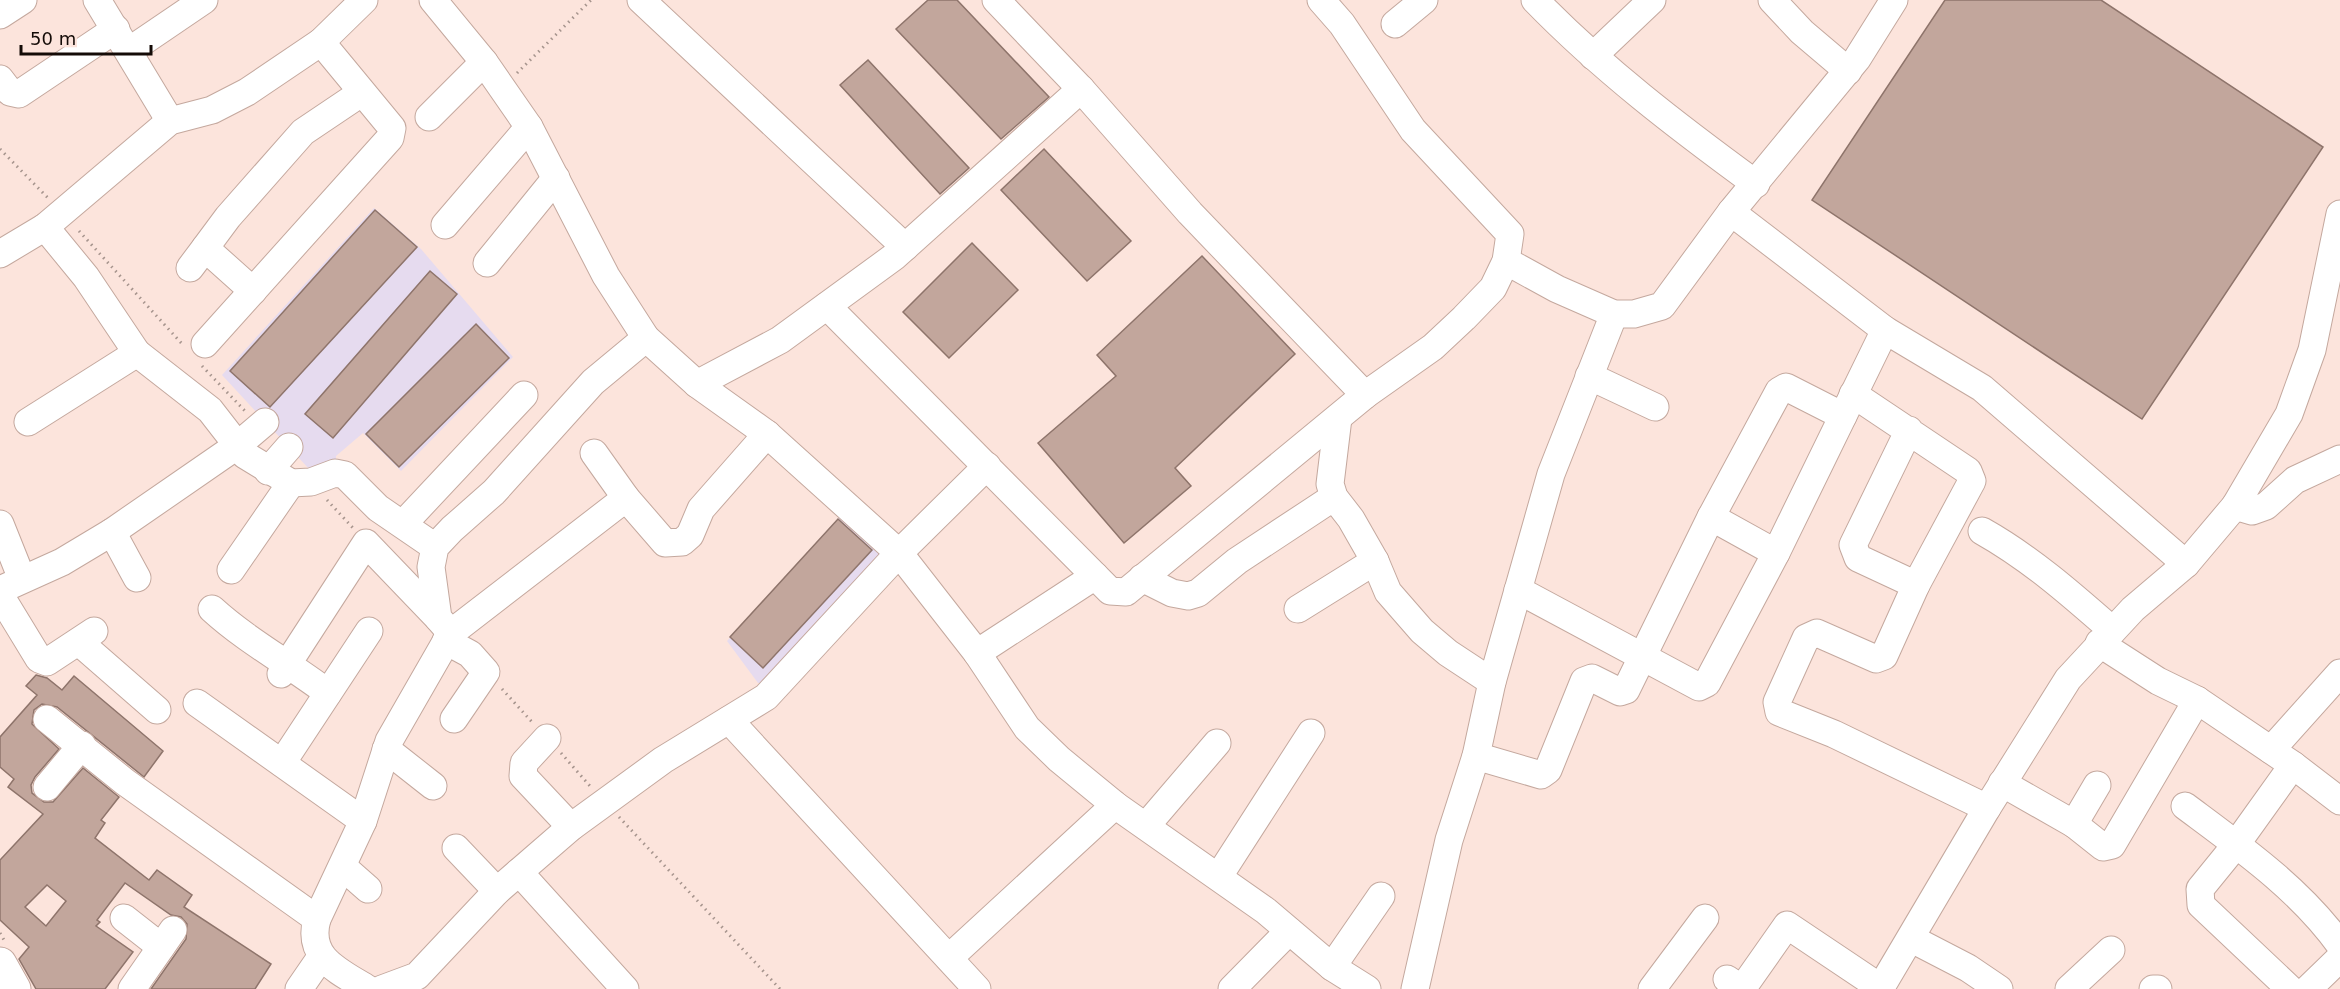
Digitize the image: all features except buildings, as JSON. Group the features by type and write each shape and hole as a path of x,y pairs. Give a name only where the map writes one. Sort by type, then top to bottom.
{"main road":[{"path":"0,964 14,989"}],"street":[{"path":"0,15 23,0"},
{"path":"97,0 170,121"},
{"path":"0,79 10,92 19,94 204,0"},
{"path":"0,254 45,227 170,121 212,110 247,92 321,42 364,0"},
{"path":"433,0 484,62 529,127 606,276 646,338 697,384 767,434 899,554 976,653 1027,728 1059,759 1115,805 1219,876 1332,967 1368,989"},
{"path":"641,0 905,247"},
{"path":"996,0 1081,89 1190,213 1365,395"},
{"path":"827,306 1110,591 1126,592 1365,395 1433,347 1493,288 1506,261 1510,234 1413,130 1342,24 1321,0"},
{"path":"1395,24 1424,0"},
{"path":"1593,56 1652,0"},
{"path":"1772,0 1802,32 1848,71"},
{"path":"1506,261 1557,290 1614,314 1634,314 1662,306 1731,212 1848,71 1894,0"},
{"path":"1551,5 1593,56 1674,123 1756,184"},
{"path":"205,344 390,138 392,128 321,42"},
{"path":"429,117 484,62"},
{"path":"697,384 780,340 905,247 1081,89"},
{"path":"253,291 198,258 240,190 303,132 361,93"},
{"path":"445,225 463,190 529,127"},
{"path":"487,263 556,178"},
{"path":"1731,212 1885,330 1982,388 2186,564"},
{"path":"1727,979 1742,989 1787,925 1881,988 2002,783 2068,679 2106,637 2186,564 2235,506 2289,414 2302,382 2312,350 2340,214"},
{"path":"45,227 86,277 137,353 210,410 245,454 279,477 312,482 324,471 345,476 378,508 404,523 435,547"},
{"path":"1415,989 1443,863 1476,756 1492,682 1551,474 1614,314"},
{"path":"1518,590 1641,658 1699,687 1707,683 1776,553 1885,330"},
{"path":"445,631 431,567 435,547 494,492 593,382 646,338"},
{"path":"28,422 56,393 137,353"},
{"path":"1589,376 1655,407"},
{"path":"1476,756 1540,775 1548,770 1584,681 1592,678 1620,692 1626,690 1711,517 1779,391 1786,387 1848,405 1909,430 1968,471 1972,481 1916,585 1884,657 1876,659 1818,633 1806,638 1777,702 1779,712 1834,734 1987,808"},
{"path":"404,523 524,395"},
{"path":"1338,418 1330,484 1334,497 1351,519 1375,561 1388,592 1422,631 1448,653 1492,682"},
{"path":"0,524 11,584 62,562 112,532 238,445 265,422"},
{"path":"1909,430 1853,545 1858,558 1916,585"},
{"path":"594,453 626,498 665,543 682,542 690,535 701,509 767,434"},
{"path":"235,554 279,477 289,447"},
{"path":"2235,506 2252,511 2266,506 2295,480 2340,459"},
{"path":"382,989 424,983 497,891 571,827 663,760 766,697 899,554 987,466"},
{"path":"1143,578 1172,593 1188,596 1198,593 1237,561 1334,497"},
{"path":"368,989 321,957 312,935 317,919 363,821 386,749 445,631 626,498"},
{"path":"1711,517 1776,553"},
{"path":"1982,531 2006,545 2044,573 2106,637 2158,681 2197,700 2293,765 2340,801"},
{"path":"112,532 137,578"},
{"path":"285,668 366,543 445,631 486,672 454,719"},
{"path":"1298,609 1375,561"},
{"path":"976,653 1095,576"},
{"path":"0,595 39,659 47,662 87,636 157,710"},
{"path":"212,609 285,668 328,693"},
{"path":"282,763 369,631"},
{"path":"2271,750 2339,677"},
{"path":"2002,783 2074,825 2103,847 2112,845 2197,700"},
{"path":"197,703 363,821"},
{"path":"47,719 125,782 317,919"},
{"path":"729,720 977,989"},
{"path":"1219,876 1263,790 1311,733"},
{"path":"547,738 524,763 524,776 571,827"},
{"path":"47,787 82,745"},
{"path":"386,749 433,786"},
{"path":"1146,826 1216,754"},
{"path":"2290,989 2201,904 2200,890 2235,846 2293,765"},
{"path":"2074,825 2097,785"},
{"path":"949,958 1115,805"},
{"path":"2185,806 2280,880 2320,917 2340,945"},
{"path":"456,848 497,891"},
{"path":"343,867 368,890"},
{"path":"519,872 624,989"},
{"path":"1332,967 1372,923 1381,896"},
{"path":"124,918 167,939 132,989"},
{"path":"1652,989 1679,938 1705,918"},
{"path":"1232,989 1290,931"},
{"path":"1912,939 1968,968 1999,989"},
{"path":"2069,989 2111,950"},
{"path":"299,989 321,957"},
{"path":"2308,989 2340,958"},
{"path":"2153,989 2158,989"}],"path":[{"path":"502,87 591,0"},
{"path":"605,802 780,989"}],"shaded area":[{"path":"374,208 421,249 513,357 401,471 363,433 336,456 336,464 310,470 222,375"},
{"path":"844,512 884,558 766,683 758,683 727,641"}]}
